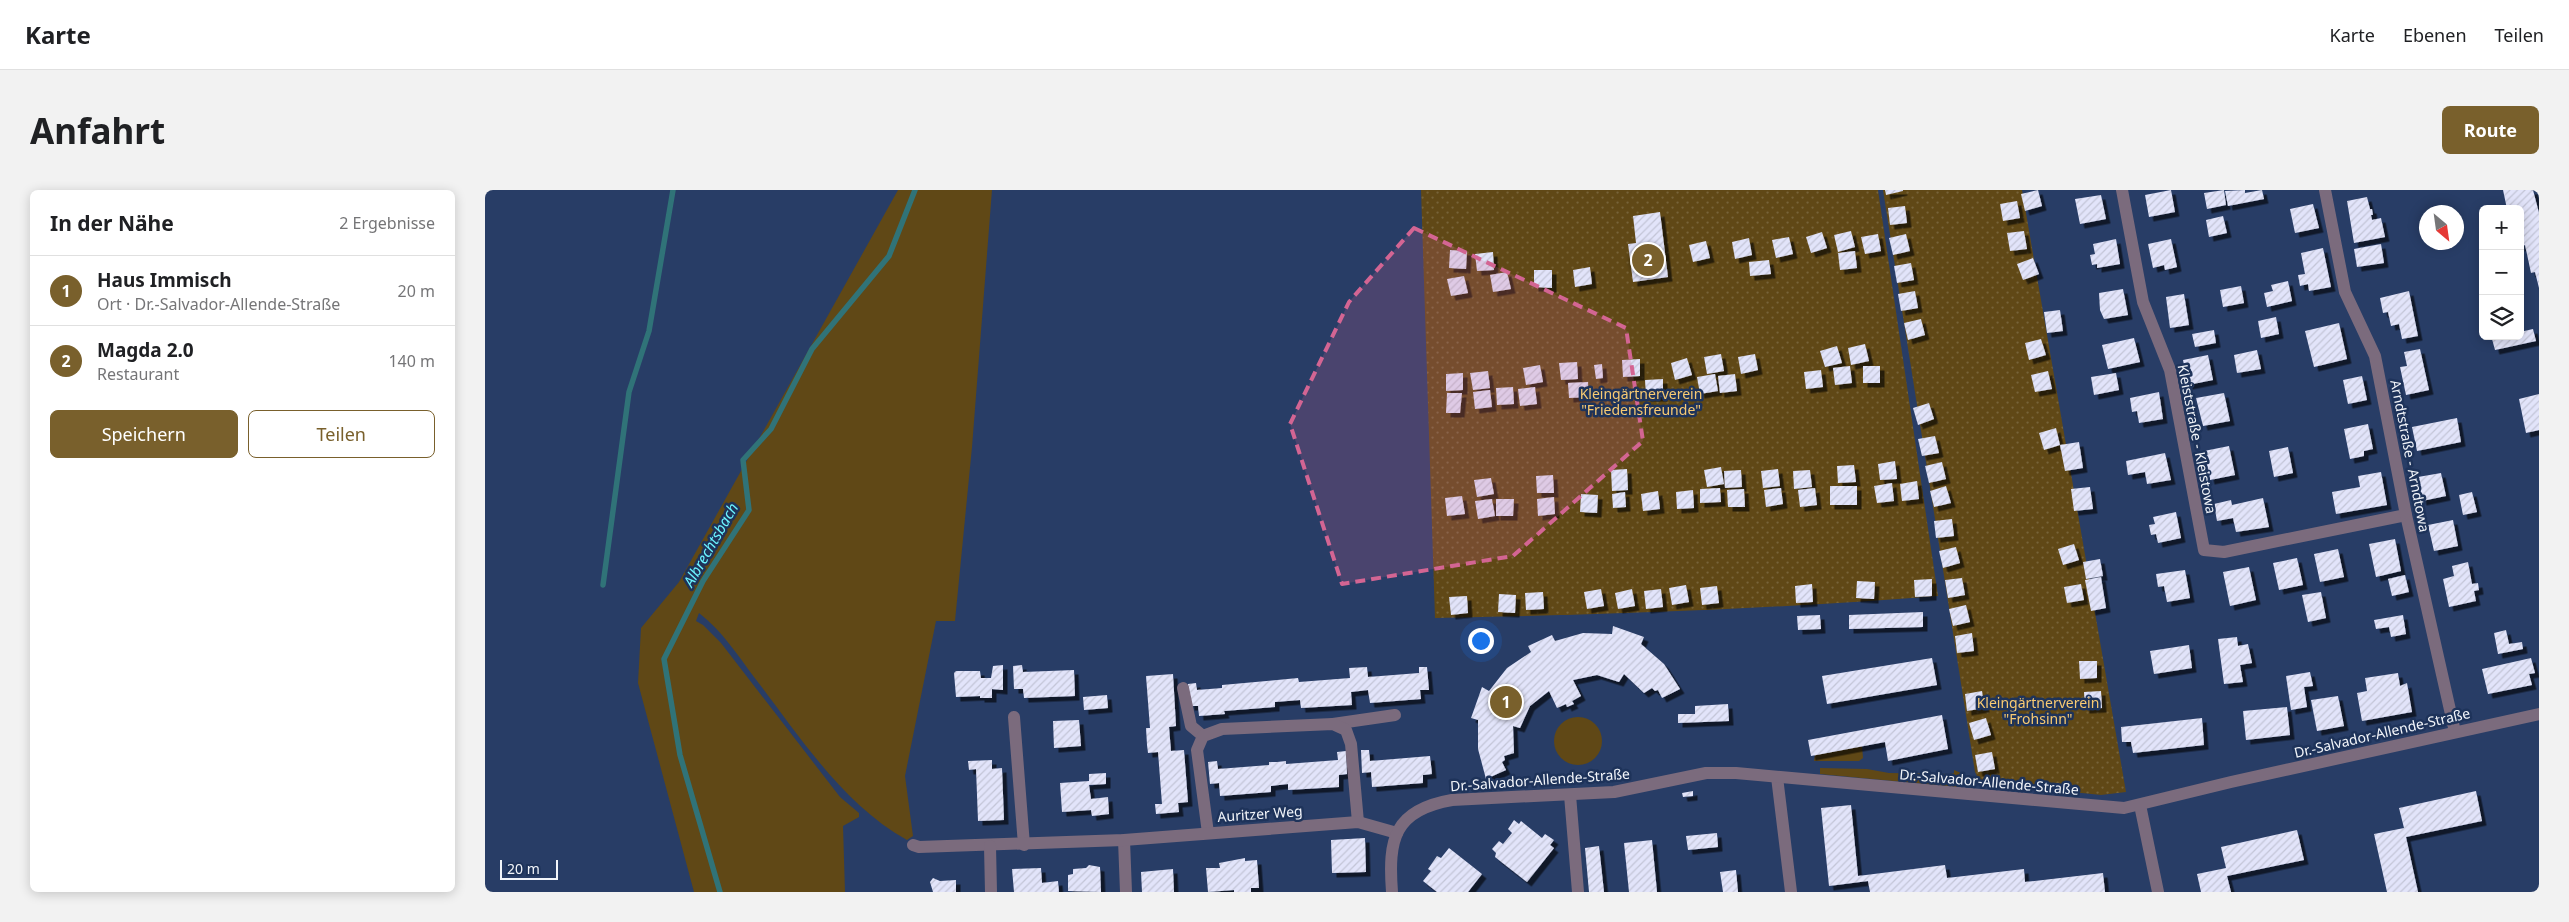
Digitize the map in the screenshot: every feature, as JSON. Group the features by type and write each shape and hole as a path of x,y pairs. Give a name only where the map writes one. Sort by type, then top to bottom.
{"street":[{"name":"Kleiststraße - Kleistowa","path":"2122,190 2143,302 2170,370 2204,550 2224,552 2406,515"},
{"name":"Arndtstraße - Arndtowa","path":"2325,190 2345,292 2375,356 2406,515 2455,732"},
{"path":"1183,688 1191,726 1203,736"},
{"name":"Dr.-Salvador-Allende-Straße","path":"1397,833 1405,821 1430,804 1452,800 1614,792 1706,774 1736,773 2124,808 2539,714"},
{"path":"1208,833 1197,750 1203,736 1222,729 1333,724 1395,715"},
{"path":"1014,717 1024,845"},
{"path":"1333,724 1346,730 1351,744 1358,822"},
{"path":"1777,777 1791,892"},
{"path":"1570,795 1578,892"},
{"path":"2140,805 2158,892"},
{"name":"Auritzer Weg","path":"913,845 919,847 990,846 1124,840 1358,822 1397,833"},
{"path":"1392,892 1390,851 1397,833"},
{"path":"1124,840 1126,892"},
{"path":"990,846 991,892"}],"highlighted area":[{"path":"1414,228 1626,328 1643,441 1513,556 1342,584 1290,424 1349,302"}],"green space":[{"path":"898,190 992,190 972,447 955,621 936,621 905,776 913,836 907,840 884,825 862,808 842,788 805,745 729,643 699,613 696,621 703,625 721,643 840,797 859,813 859,817 843,826 845,892 694,892 638,683 641,628 679,582"},
{"name":"Kleingärtnerverein \"Friedensfreunde\"","path":"1421,190 1878,190 1938,596 1687,611 1435,618"},
{"name":"Kleingärtnerverein \"Frohsinn\"","path":"1883,190 2022,190 2126,792 2101,795 1987,783 1978,778 1975,772"},
{"path":"1578,717 1587,719 1595,724 1600,732 1602,741 1600,750 1595,758 1587,763 1578,765 1569,763 1561,758 1556,750 1554,741 1556,732 1561,724 1569,719"},
{"path":"1862,746 1863,758 1859,761 1814,761 1815,755"},
{"path":"1820,768 1867,769 1889,773 1951,774 1954,773 1954,770 1961,773 1962,782 1956,787 1820,774"}],"building":[{"path":"1885,190 1903,190 1903,191 1886,195"},
{"path":"2038,190 2042,206 2025,211 2021,194"},
{"path":"2171,190 2175,212 2149,217 2145,195"},
{"path":"2224,190 2226,205 2207,209 2204,193"},
{"path":"2245,190 2245,193 2262,190 2264,199 2228,206 2225,191"},
{"path":"2503,190 2533,190 2539,213 2539,288 2535,272 2531,273 2524,245 2524,205 2506,205"},
{"path":"2101,195 2106,219 2080,224 2075,199"},
{"path":"2367,197 2370,209 2372,209 2372,220 2381,218 2385,237 2354,243 2347,201"},
{"path":"2017,201 2020,218 2003,221 2000,204"},
{"path":"2313,204 2319,228 2295,233 2290,209"},
{"path":"1905,206 1907,223 1890,225 1888,208"},
{"path":"1660,212 1668,277 1633,282 1628,244 1636,243 1633,216"},
{"path":"2223,216 2227,233 2209,237 2206,220"},
{"path":"1851,231 1855,247 1838,252 1834,235"},
{"path":"2024,231 2027,249 2010,251 2007,233"},
{"path":"1822,232 1827,248 1811,253 1806,237"},
{"path":"1878,234 1881,251 1865,254 1861,237"},
{"path":"1906,234 1910,251 1893,255 1889,238"},
{"path":"1789,237 1793,254 1776,258 1772,240"},
{"path":"1749,238 1752,255 1735,259 1732,242"},
{"path":"2116,239 2120,264 2097,268 2097,264 2092,265 2090,255 2095,254 2093,244"},
{"path":"2171,239 2177,267 2165,270 2164,265 2153,268 2148,244"},
{"path":"1706,241 1710,258 1693,262 1689,245"},
{"path":"2381,244 2384,263 2357,267 2354,249"},
{"path":"2323,248 2331,287 2309,291 2308,284 2300,286 2298,275 2305,274 2301,253"},
{"path":"1450,250 1467,251 1466,269 1449,268"},
{"path":"1855,251 1857,268 1840,270 1838,253"},
{"path":"1493,252 1494,270 1477,271 1475,254"},
{"path":"2033,258 2039,274 2023,280 2017,264"},
{"path":"1769,260 1771,274 1750,276 1749,262"},
{"path":"1911,263 1914,280 1897,283 1894,266"},
{"path":"1590,267 1592,284 1575,287 1573,270"},
{"path":"1534,270 1552,270 1552,288 1534,287"},
{"path":"1507,272 1511,289 1493,292 1490,275"},
{"path":"1464,276 1468,293 1451,296 1447,279"},
{"path":"2288,281 2292,301 2267,307 2264,293 2273,291 2271,285"},
{"path":"2241,286 2244,303 2223,307 2220,290"},
{"path":"2123,289 2128,315 2104,319 2100,310 2099,293"},
{"path":"1915,291 1918,308 1901,311 1898,294"},
{"path":"2409,291 2418,336 2402,339 2399,324 2391,326 2388,312 2383,313 2380,298"},
{"path":"2184,294 2189,325 2170,328 2166,297"},
{"path":"2060,310 2063,331 2047,333 2044,312"},
{"path":"2276,317 2279,334 2261,338 2258,321"},
{"path":"1921,319 1925,335 1908,340 1904,323"},
{"path":"2339,323 2347,359 2314,367 2305,331"},
{"path":"2533,329 2536,341 2495,350 2492,340 2524,340 2524,331"},
{"path":"2214,330 2216,343 2195,347 2192,334"},
{"path":"2134,338 2140,362 2108,369 2102,345"},
{"path":"2041,339 2046,355 2029,360 2025,343"},
{"path":"1865,344 1869,361 1851,365 1848,348"},
{"path":"1837,346 1842,363 1825,367 1820,351"},
{"path":"2420,349 2429,390 2406,395 2400,367 2407,366 2404,352"},
{"path":"2257,350 2261,369 2237,373 2234,355"},
{"path":"1721,354 1724,371 1707,374 1704,357"},
{"path":"1755,354 1758,370 1741,374 1738,357"},
{"path":"2208,355 2213,380 2188,385 2183,360"},
{"path":"1687,358 1692,375 1675,380 1671,363"},
{"path":"1640,359 1640,376 1623,377 1622,360"},
{"path":"1577,362 1578,379 1561,380 1559,363"},
{"path":"1602,364 1603,378 1596,379 1594,365"},
{"path":"1540,365 1543,382 1526,385 1523,368"},
{"path":"1850,366 1852,383 1835,385 1833,368"},
{"path":"1863,366 1880,366 1880,383 1863,383"},
{"path":"1821,370 1823,387 1806,389 1804,372"},
{"path":"1488,371 1490,388 1473,390 1470,373"},
{"path":"2048,371 2052,389 2035,392 2031,375"},
{"path":"1463,373 1463,390 1446,391 1446,374"},
{"path":"2116,373 2119,390 2094,395 2091,377"},
{"path":"1715,374 1718,391 1700,394 1697,377"},
{"path":"1735,374 1737,391 1720,393 1718,376"},
{"path":"2362,376 2367,400 2348,404 2343,380"},
{"path":"1663,379 1663,397 1646,397 1645,380"},
{"path":"1588,382 1589,397 1569,398 1568,383"},
{"path":"1513,387 1514,404 1497,405 1496,388"},
{"path":"1535,387 1537,404 1520,406 1518,389"},
{"path":"1490,390 1492,407 1475,409 1473,392"},
{"path":"2159,392 2163,419 2139,423 2137,411 2132,412 2130,398"},
{"path":"1447,393 1462,393 1460,413 1446,413"},
{"path":"2224,393 2230,421 2203,426 2196,398"},
{"path":"2539,394 2539,430 2526,433 2519,399"},
{"path":"1929,403 1934,419 1918,425 1913,408"},
{"path":"2457,418 2461,442 2417,451 2412,427"},
{"path":"2368,424 2373,449 2364,451 2364,456 2350,459 2344,429"},
{"path":"2056,428 2060,445 2044,450 2039,433"},
{"path":"1935,436 1939,453 1922,456 1918,439"},
{"path":"2079,442 2083,468 2065,471 2060,445"},
{"path":"2229,446 2235,475 2210,480 2204,451"},
{"path":"2288,447 2293,473 2274,477 2269,451"},
{"path":"2165,453 2171,480 2147,484 2145,472 2128,475 2126,461"},
{"path":"1895,461 1897,479 1880,480 1878,464"},
{"path":"1942,462 1946,479 1929,483 1925,466"},
{"path":"1854,465 1856,482 1838,483 1837,466"},
{"path":"1721,467 1724,484 1707,487 1704,470"},
{"path":"1627,469 1628,490 1612,491 1611,470"},
{"path":"1778,469 1780,486 1763,488 1761,471"},
{"path":"1741,470 1742,487 1725,488 1724,471"},
{"path":"1810,470 1812,487 1794,489 1793,471"},
{"path":"2381,472 2387,505 2336,514 2332,492 2360,487 2358,476"},
{"path":"2441,473 2446,496 2422,501 2418,477"},
{"path":"1553,475 1554,493 1537,493 1536,476"},
{"path":"1491,478 1494,494 1477,497 1474,480"},
{"path":"1917,481 1919,499 1902,501 1900,484"},
{"path":"1892,483 1894,501 1877,503 1874,486"},
{"path":"1830,486 1857,486 1857,505 1830,505"},
{"path":"1946,486 1951,503 1934,507 1930,491"},
{"path":"2090,487 2093,509 2074,511 2071,489"},
{"path":"1720,488 1721,502 1700,503 1700,489"},
{"path":"1781,488 1783,504 1766,507 1764,490"},
{"path":"1815,488 1817,505 1800,507 1798,490"},
{"path":"1744,489 1745,507 1728,507 1727,490"},
{"path":"1693,490 1694,508 1677,509 1676,492"},
{"path":"1658,491 1660,509 1643,511 1641,494"},
{"path":"1625,492 1626,507 1613,508 1612,494"},
{"path":"2472,492 2477,512 2463,515 2459,495"},
{"path":"1581,494 1598,495 1597,513 1580,512"},
{"path":"1462,496 1465,514 1447,516 1445,498"},
{"path":"1554,497 1555,514 1538,516 1537,499"},
{"path":"2263,498 2269,527 2236,532 2233,518 2217,521 2214,504 2231,500 2232,505"},
{"path":"1492,499 1495,516 1478,519 1475,501"},
{"path":"1496,499 1514,499 1513,516 1496,516"},
{"path":"2176,512 2181,538 2158,543 2156,534 2151,535 2149,525 2155,524 2153,517"},
{"path":"1952,519 1954,536 1936,538 1934,521"},
{"path":"2453,520 2458,546 2434,551 2428,525"},
{"path":"2395,539 2401,571 2376,577 2369,544"},
{"path":"2074,544 2079,560 2063,565 2058,549"},
{"path":"1956,547 1960,563 1943,568 1939,551"},
{"path":"2338,549 2344,577 2320,582 2314,554"},
{"path":"2297,558 2303,585 2279,590 2273,563"},
{"path":"2100,559 2103,576 2086,579 2083,562"},
{"path":"2468,562 2472,584 2478,583 2479,590 2474,591 2476,601 2449,607 2443,579 2454,576 2452,566"},
{"path":"2249,567 2256,600 2230,606 2223,572"},
{"path":"2185,570 2190,598 2167,602 2164,586 2158,587 2156,574"},
{"path":"2405,575 2409,592 2392,596 2388,579"},
{"path":"2101,577 2106,608 2091,611 2085,580"},
{"path":"1962,578 1965,595 1948,598 1945,580"},
{"path":"1932,579 1932,596 1915,597 1914,580"},
{"path":"1857,581 1875,582 1874,599 1856,598"},
{"path":"1812,584 1813,602 1796,603 1795,586"},
{"path":"2081,584 2084,600 2067,603 2064,587"},
{"path":"1686,585 1689,602 1672,605 1669,588"},
{"path":"1717,586 1719,603 1702,605 1700,588"},
{"path":"1601,589 1604,606 1587,609 1584,592"},
{"path":"1632,589 1635,606 1618,609 1615,593"},
{"path":"1661,589 1663,607 1646,609 1644,591"},
{"path":"1543,592 1544,609 1526,610 1525,593"},
{"path":"2321,592 2326,618 2308,622 2302,595"},
{"path":"1499,594 1516,595 1515,613 1498,612"},
{"path":"1467,596 1468,613 1451,615 1449,597"},
{"path":"1966,605 1970,622 1953,626 1949,609"},
{"path":"1923,612 1923,627 1849,629 1849,615"},
{"path":"1820,615 1821,629 1798,630 1797,616"},
{"path":"2403,615 2406,634 2391,637 2389,627 2376,629 2374,620"},
{"path":"1613,626 1644,637 1641,644 1664,664 1680,689 1662,698 1658,690 1655,691 1652,688 1644,693 1624,674 1619,682 1597,675 1573,680 1581,696 1572,701 1574,704 1567,707 1566,704 1557,708 1549,691 1530,706 1520,728 1513,726 1514,753 1504,756 1505,760 1502,762 1506,770 1486,779 1478,749 1478,720 1471,718 1482,687 1489,691 1507,668 1531,652 1528,646 1552,635 1555,641 1583,633 1612,634"},
{"path":"2506,630 2509,644 2522,642 2523,649 2498,654 2494,633"},
{"path":"1972,633 1974,651 1957,653 1955,636"},
{"path":"2237,637 2238,646 2248,644 2252,663 2240,665 2243,682 2224,684 2218,639"},
{"path":"2189,645 2192,668 2154,674 2150,651"},
{"path":"1932,658 1937,685 1827,704 1822,676"},
{"path":"2531,658 2535,673 2529,674 2532,685 2488,694 2482,669"},
{"path":"2079,661 2097,661 2097,678 2080,679"},
{"path":"1003,665 1003,690 992,689 992,698 980,698 980,696 956,697 954,673 956,671 980,671 981,678 991,678 993,666"},
{"path":"1022,665 1023,672 1074,670 1075,696 1024,698 1023,689 1014,689 1013,666"},
{"path":"1367,667 1368,677 1419,673 1419,667 1427,667 1429,690 1420,690 1421,699 1370,703 1368,690 1351,692 1352,705 1301,708 1300,700 1275,702 1275,707 1224,711 1225,714 1199,716 1198,706 1190,706 1188,684 1196,683 1197,690 1222,688 1222,685 1298,678 1299,682 1350,678 1349,668"},
{"path":"2310,672 2313,686 2304,687 2307,707 2291,710 2286,676"},
{"path":"2398,673 2400,686 2407,683 2412,712 2362,721 2357,693 2367,691 2365,678"},
{"path":"1173,674 1176,726 1169,727 1171,751 1184,750 1188,802 1178,803 1179,812 1156,814 1155,804 1162,804 1158,752 1148,753 1146,728 1150,728 1146,676"},
{"path":"1982,691 1985,708 1967,711 1965,694"},
{"path":"2101,691 2102,708 2085,709 2084,692"},
{"path":"1107,695 1108,708 1084,710 1083,697"},
{"path":"2338,696 2344,726 2317,731 2311,700"},
{"path":"1728,704 1729,721 1678,723 1678,714 1695,714 1695,706"},
{"path":"2287,707 2290,735 2246,740 2243,711"},
{"path":"1942,715 1948,749 1888,761 1885,742 1811,756 1808,740"},
{"path":"1986,718 1991,735 1974,740 1969,723"},
{"path":"2202,718 2204,745 2133,753 2131,742 2122,742 2121,727"},
{"path":"1079,720 1081,746 1054,748 1053,721"},
{"path":"1361,750 1369,750 1370,761 1430,756 1432,774 1423,775 1423,783 1372,787 1371,772 1362,773"},
{"path":"1346,751 1347,774 1339,775 1339,787 1288,790 1288,784 1271,786 1271,792 1220,796 1219,783 1210,784 1208,762 1217,761 1218,769 1269,765 1269,762 1286,761 1286,764 1338,760 1337,752"},
{"path":"1992,752 1995,769 1978,772 1975,755"},
{"path":"992,760 992,769 1002,768 1004,820 978,821 976,769 969,770 968,761"},
{"path":"1106,773 1106,784 1089,785 1091,799 1108,797 1109,814 1092,816 1091,810 1062,812 1060,783 1089,781 1089,774"},
{"path":"1693,791 1693,796 1683,797 1682,793"},
{"path":"2476,791 2482,821 2406,837 2418,892 2387,892 2374,834 2404,828 2399,808"},
{"path":"1851,805 1858,876 1945,865 1947,878 2024,869 2025,882 2103,873 2105,892 1870,892 1868,881 1829,886 1821,808"},
{"path":"1514,820 1519,824 1521,821 1542,838 1545,834 1554,840 1550,845 1554,848 1527,882 1495,857 1496,853 1492,849 1499,841 1503,844 1512,833 1508,829"},
{"path":"2297,830 2304,860 2227,876 2231,892 2201,892 2197,874 2226,868 2221,847"},
{"path":"1717,833 1718,847 1688,850 1686,836"},
{"path":"1365,838 1366,872 1332,873 1331,840"},
{"path":"1652,840 1657,892 1629,892 1624,843"},
{"path":"1599,846 1604,892 1589,892 1585,848"},
{"path":"1449,848 1482,874 1468,892 1437,892 1423,881 1431,871 1428,869 1437,856 1441,858"},
{"path":"1245,858 1245,861 1257,860 1259,888 1251,888 1251,892 1234,892 1234,890 1208,892 1206,868 1220,868 1219,863"},
{"path":"1089,865 1100,867 1101,892 1068,891 1068,875 1073,874 1073,869 1086,868"},
{"path":"1041,868 1042,883 1058,881 1059,892 1014,892 1012,869"},
{"path":"1173,869 1174,892 1142,892 1141,872"},
{"path":"1736,870 1738,892 1723,892 1720,872"},
{"path":"933,878 940,881 956,880 956,892 933,892 930,882"}],"waterway":[{"path":"603,585 629,392 649,331 673,190"},
{"name":"Albrechtsbach","path":"720,892 680,755 664,659 703,581 749,510 743,460 771,429 812,349 889,256 915,190"}],"place":[{"name":"Magda 2.0","path":"1648,260"},
{"name":"Haus Immisch","path":"1506,702"}]}
